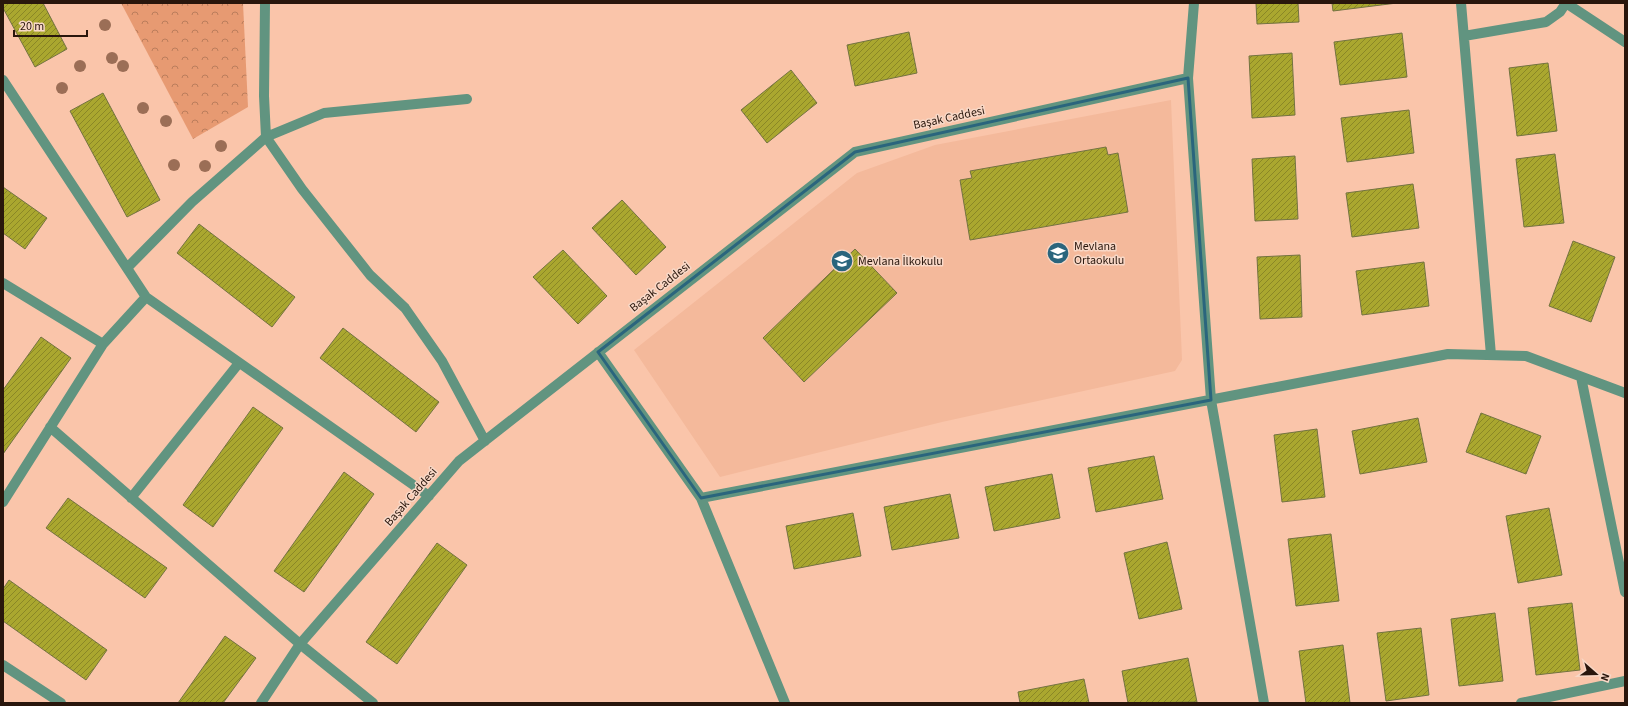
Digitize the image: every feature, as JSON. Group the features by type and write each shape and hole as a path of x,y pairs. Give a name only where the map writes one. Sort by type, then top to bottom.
{"street":[{"path":"265,3 264,96 266,137 302,189 370,275 405,308 442,361 485,441"},
{"path":"1194,3 1188,78 1211,400 1264,703"},
{"path":"1461,3 1491,355"},
{"path":"1464,36 1546,22 1560,12 1566,3 1625,42"},
{"name":"Başak Caddesi","path":"261,703 300,644 459,461 855,152 1188,78"},
{"path":"3,80 146,297 428,496"},
{"path":"127,268 192,202 266,137 324,113 467,99"},
{"path":"3,283 103,344"},
{"path":"3,502 103,344 146,297"},
{"path":"598,352 701,498 786,703"},
{"path":"701,498 1448,354 1526,356 1625,393"},
{"path":"131,498 239,363"},
{"path":"1581,377 1625,592"},
{"path":"50,427 300,644 373,703"},
{"path":"3,665 61,703"},
{"path":"1521,703 1625,681"}],"highlighted area":[{"path":"1188,78 1211,400 701,498 598,352 855,152"}],"shaded area":[{"path":"1171,100 1182,360 1175,371 942,422 720,477 634,350 857,173 935,145"}],"green space":[{"path":"121,3 243,3 248,107 193,139"}],"building":[{"path":"3,3 43,3 67,49 35,67 3,8"},
{"path":"1256,3 1298,3 1299,22 1257,24"},
{"path":"1332,3 1397,3 1333,11"},
{"path":"909,32 917,73 855,86 847,45"},
{"path":"1402,33 1407,77 1340,85 1334,42"},
{"path":"1292,53 1295,115 1252,118 1249,56"},
{"path":"1548,63 1557,131 1517,136 1509,68"},
{"path":"791,70 817,103 767,143 741,110"},
{"path":"103,93 160,200 127,217 70,111"},
{"path":"1409,110 1414,153 1347,162 1341,118"},
{"path":"1106,147 1108,155 1118,153 1128,212 970,240 960,180 972,178 970,171"},
{"path":"1555,154 1564,223 1524,227 1516,159"},
{"path":"1295,156 1298,219 1255,221 1252,159"},
{"path":"1413,184 1419,228 1352,237 1346,193"},
{"path":"3,187 47,218 25,249 3,233"},
{"path":"622,200 666,247 636,275 592,228"},
{"path":"199,224 295,297 272,327 177,253"},
{"path":"1573,241 1615,257 1591,322 1549,306"},
{"path":"855,249 897,293 804,382 763,338"},
{"path":"563,250 607,296 578,324 533,277"},
{"path":"1300,255 1302,317 1260,319 1257,257"},
{"path":"1424,262 1429,306 1362,315 1356,271"},
{"path":"343,328 439,402 416,432 320,358"},
{"path":"41,337 71,358 3,454 3,390"},
{"path":"253,407 283,428 213,527 183,505"},
{"path":"1481,413 1541,436 1526,474 1466,452"},
{"path":"1418,418 1427,462 1360,474 1352,431"},
{"path":"1317,429 1325,497 1282,502 1274,435"},
{"path":"1154,456 1163,499 1096,512 1088,468"},
{"path":"344,472 374,494 304,592 274,571"},
{"path":"1052,474 1060,518 994,531 985,487"},
{"path":"950,494 959,538 892,550 884,507"},
{"path":"68,498 167,568 145,598 46,528"},
{"path":"1549,508 1562,575 1518,583 1506,516"},
{"path":"853,513 861,556 794,569 786,526"},
{"path":"1331,534 1339,601 1296,606 1288,539"},
{"path":"1167,542 1182,609 1139,619 1124,553"},
{"path":"437,543 467,565 397,664 366,642"},
{"path":"9,580 107,650 86,680 3,621 3,589"},
{"path":"1572,603 1580,670 1536,675 1528,608"},
{"path":"1495,613 1503,681 1459,686 1451,619"},
{"path":"1421,628 1429,695 1386,701 1377,633"},
{"path":"225,636 256,658 223,703 178,703"},
{"path":"1343,645 1350,703 1306,703 1299,651"},
{"path":"1188,658 1197,702 1128,703 1122,671"},
{"path":"1084,679 1089,703 1020,703 1018,692"}],"place":[{"name":"Mevlana Ortaokulu","path":"1058,253"},
{"name":"Mevlana İlkokulu","path":"842,261"}]}
